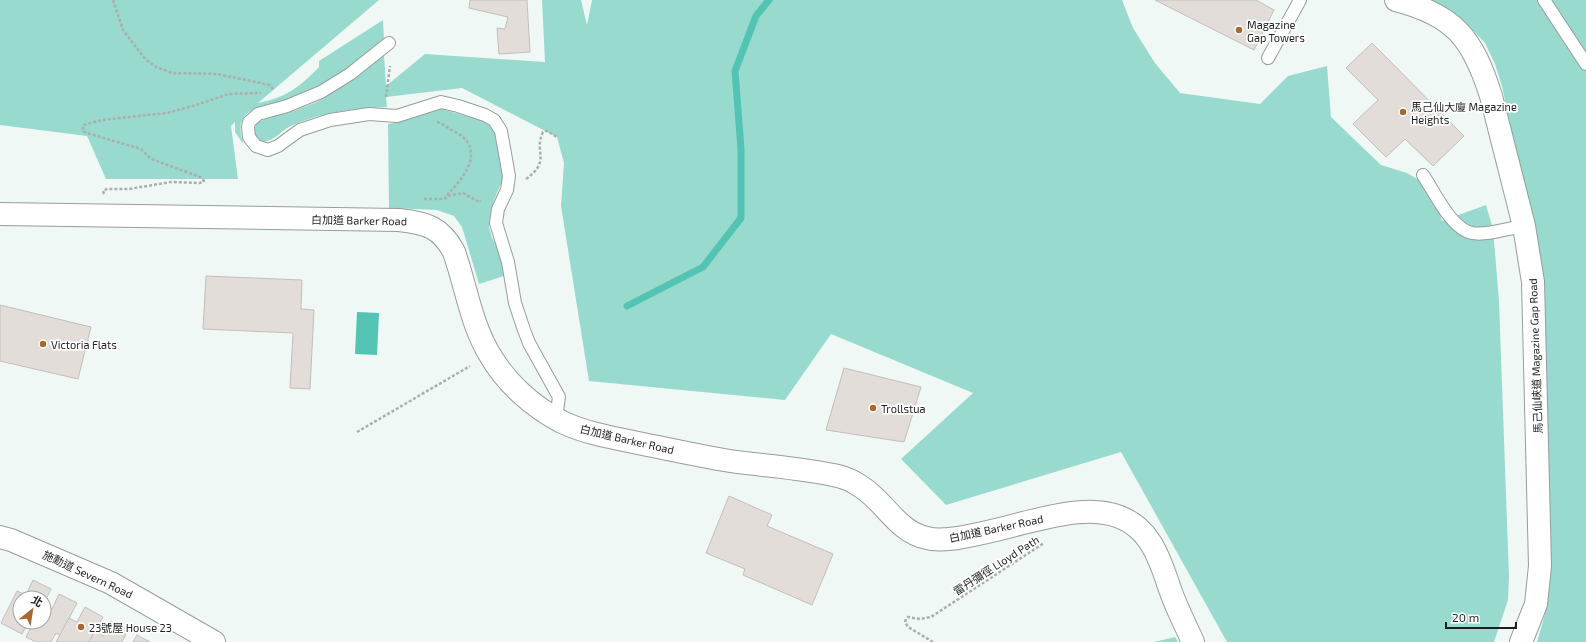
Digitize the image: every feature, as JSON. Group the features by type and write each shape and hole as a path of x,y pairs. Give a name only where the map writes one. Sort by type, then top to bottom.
{"street":[{"name":"馬己仙峽道 Magazine Gap Road","path":"1396,0 1424,8 1446,20 1472,48 1484,75 1491,96 1530,254 1535,308 1540,566 1536,604 1521,642"},
{"name":"白加道 Barker Road","path":"0,214 398,220 416,222 432,227 448,241 454,252 480,336 489,354 513,385 527,398 554,417 572,426 612,438 730,461 838,476 861,486 906,529 927,538 944,540 958,538 1074,512 1096,512 1120,517 1128,520 1137,527 1151,543 1160,561 1173,598 1193,642"},
{"name":"施勳道 Severn Road","path":"0,537 11,540 111,583 214,642"}],"lane":[{"path":"1268,58 1300,0"},
{"path":"1544,0 1586,64"},
{"path":"389,43 350,74 321,92 293,104 258,114 250,122 248,132 249,137 256,146 268,150 278,146 300,130 317,124 363,114 396,116 441,102 485,115 494,120 501,131 509,176 507,190 498,208 496,223 508,262 516,303 524,330 529,343 559,398 557,411 554,417"},
{"path":"1423,174 1448,214 1460,227 1466,231 1480,233 1524,226"}],"path":[{"path":"112,216 103,191 108,189 129,189 171,182 204,181 200,177 151,159 141,149 87,133 83,131 83,125 102,120 167,112 196,105 229,94 268,93 274,90 268,85 216,74 172,74 156,67 146,59 123,30 113,0"},
{"path":"385,115 389,67 394,63"},
{"path":"434,122 438,122 464,138 470,147 472,156 460,183 444,199"},
{"path":"420,200 444,199 451,195 463,193 479,202 486,200 494,194 517,187 533,174 541,162 540,153 543,132 547,131 556,137"},
{"path":"357,432 489,354"},
{"name":"雷丹彌徑 Lloyd Path","path":"933,642 905,624 906,618 925,619 931,617 1045,542"}],"shaded area":[{"path":"0,0 379,0 258,103 268,101 292,91 319,67 319,61 383,20 384,40 343,71 311,91 289,101 258,108 245,115 240,127 244,145 235,132 235,122 231,126 238,179 106,179 87,136 0,125"},
{"path":"542,0 581,0 587,25 592,0 1122,0 1133,28 1155,63 1180,93 1260,104 1288,76 1327,66 1331,117 1381,165 1407,173 1419,180 1437,203 1442,221 1486,205 1493,229 1499,301 1509,577 1508,600 1494,642 1227,642 1121,452 946,505 901,459 973,393 831,334 785,400 589,381 561,206 564,163 557,137 462,88 386,97 387,107 363,108 316,117 289,127 271,140 261,142 255,136 254,129 258,122 317,102 344,85 384,55 386,86 425,54 545,62"},
{"path":"1409,0 1586,0 1586,642 1537,642 1547,607 1549,577 1525,195 1502,86 1495,64 1485,43 1465,22 1444,11"},
{"path":"438,108 487,122 494,130 497,140 503,179 494,200 489,227 492,238 500,251 504,276 479,284 462,227 454,216 437,210 389,208 388,124 399,122"},
{"path":"357,312 379,313 377,355 355,354"},
{"path":"1175,637 1178,642 1154,642"}],"building":[{"path":"470,0 527,0 530,52 499,54 497,28 505,29 508,17 469,8"},
{"name":"Magazine Gap Towers","path":"1155,0 1256,0 1274,10 1254,50"},
{"name":"馬己仙大廈 Magazine Heights","path":"1372,43 1464,136 1433,166 1405,139 1386,157 1353,124 1378,100 1346,68"},
{"path":"206,276 302,280 301,309 314,310 310,389 290,388 293,333 203,329"},
{"name":"Victoria Flats","path":"0,305 91,327 78,379 0,361"},
{"name":"Trollstua","path":"844,368 921,387 904,442 826,430"},
{"path":"729,496 772,515 767,526 833,554 812,605 743,575 745,569 706,553"},
{"path":"33,580 51,589 50,590 28,590"},
{"path":"59,594 77,603 60,636 56,633 51,642 36,642 26,637 30,630 52,630 52,609"},
{"path":"12,601 12,629 1,623"},
{"name":"23號屋 House 23","path":"85,607 103,617 89,642 56,642 69,618 77,622"},
{"path":"111,621 128,630 122,642 89,642 95,631 104,636"},
{"path":"14,630 24,630 22,634"},
{"path":"137,635 150,642 133,642"}],"waterway":[{"path":"627,306 703,267 741,218 741,149 735,71 756,16 769,0"}],"place":[{"name":"Magazine Gap Towers","path":"1239,30"},
{"name":"馬己仙大廈 Magazine Heights","path":"1403,112"},
{"name":"Victoria Flats","path":"43,344"},
{"name":"Trollstua","path":"873,408"},
{"name":"23號屋 House 23","path":"81,627"}]}
